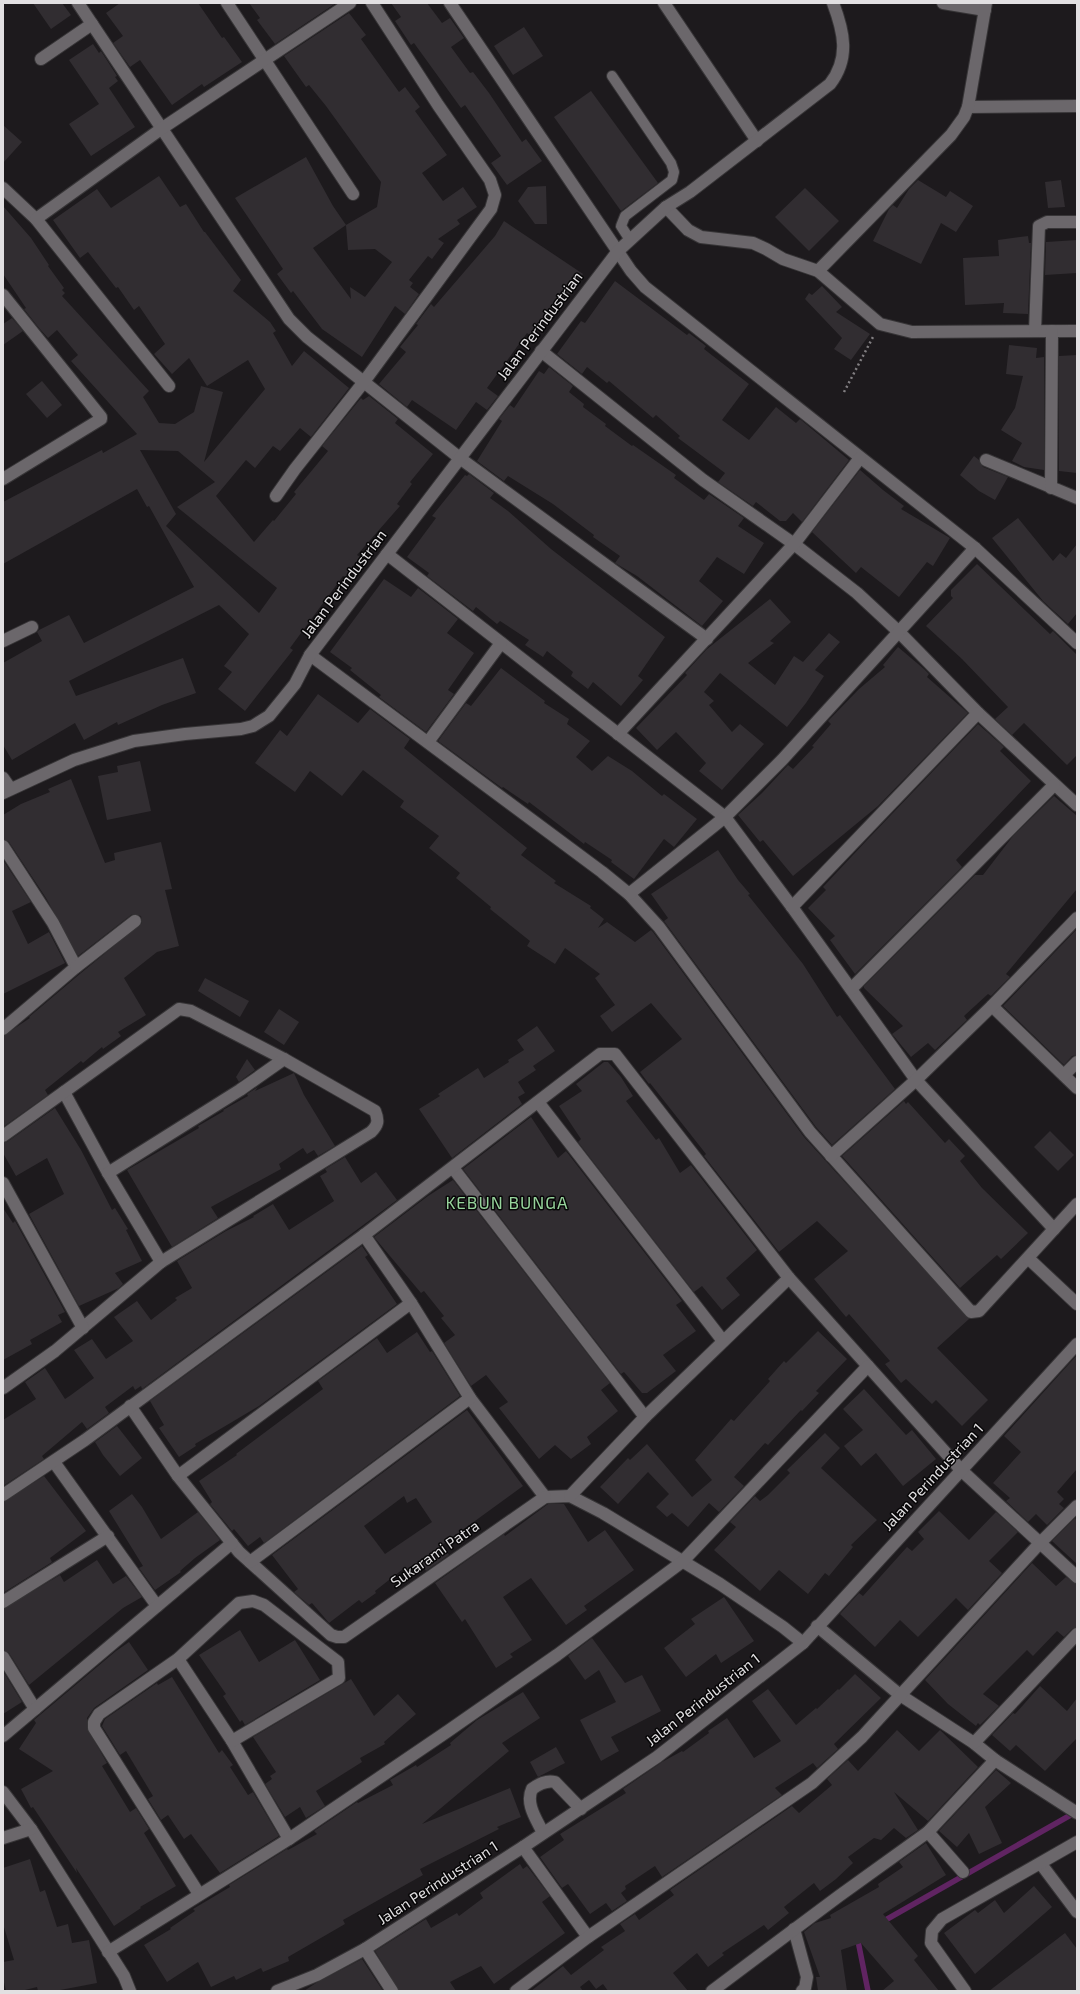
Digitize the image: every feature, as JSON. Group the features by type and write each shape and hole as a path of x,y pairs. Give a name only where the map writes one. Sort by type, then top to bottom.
{"street":[{"path":"78,3 161,129 290,319 307,337 363,383 461,459 707,639"},
{"path":"227,3 353,194"},
{"path":"36,218 161,129 350,3"},
{"path":"276,496 295,469 363,383 491,209 495,196 490,180 438,105 372,3"},
{"path":"450,3 631,271 645,287 975,548 1077,643"},
{"path":"664,3 757,141"},
{"name":"Jalan Perindustrian","path":"7,790 74,760 134,741 185,734 241,729 253,726 270,716 295,684 310,655 461,459 541,351 618,251 666,208 690,192 830,84 838,73 843,57 842,32 833,3"},
{"path":"818,271 950,135 964,117 968,107 986,7 942,3"},
{"path":"40,59 92,24"},
{"path":"968,107 1077,106"},
{"path":"3,188 36,218 169,386"},
{"path":"666,208 688,230 701,236 753,243 783,259 818,271 880,324 912,332 1077,331"},
{"path":"1035,331 1039,226 1047,222 1077,222"},
{"path":"3,295 101,419 3,479"},
{"path":"1051,488 1052,331"},
{"path":"541,351 703,480 794,544 857,593 899,632 978,713 1077,806"},
{"path":"618,734 794,544 860,458"},
{"path":"986,460 1077,498"},
{"path":"629,894 725,817 782,760 975,548"},
{"path":"387,554 725,817 852,989 916,1080 1054,1228"},
{"path":"3,641 32,627"},
{"path":"428,742 501,643"},
{"path":"310,655 602,872 629,894 659,927 810,1132 970,1312 979,1311 1077,1204"},
{"path":"792,907 978,713"},
{"path":"3,778 7,790"},
{"path":"852,989 1054,785"},
{"path":"3,846 53,923 76,967"},
{"path":"832,1156 916,1080 992,1006 1077,918"},
{"path":"3,1029 76,967 135,921"},
{"path":"992,1006 1077,1088"},
{"path":"3,1136 179,1009 191,1011 284,1059 375,1111 378,1119 377,1126 371,1132 161,1262 56,1351 4,1386"},
{"path":"3,1495 54,1462 364,1234 453,1168 600,1054 615,1054 789,1278 961,1470 1077,1577"},
{"path":"108,1173 240,1090 284,1059"},
{"path":"1064,1075 1077,1062"},
{"path":"64,1092 108,1173 161,1262"},
{"path":"538,1102 723,1341"},
{"path":"453,1168 645,1417"},
{"path":"3,1183 83,1328"},
{"path":"364,1234 411,1303 470,1398 545,1497 570,1496 604,1513 720,1584 803,1642"},
{"path":"1029,1258 1077,1304"},
{"path":"570,1496 645,1417 789,1278"},
{"path":"178,1476 411,1303"},
{"name":"Jalan Perindustrian 1","path":"277,1991 317,1975 365,1950 524,1847 657,1757 803,1642 1077,1344"},
{"path":"108,1952 289,1839 557,1656 682,1562 868,1366"},
{"path":"130,1406 178,1476 232,1543 250,1562 470,1398"},
{"path":"54,1462 157,1606"},
{"name":"Sukarami Patra","path":"250,1562 331,1635 337,1638 344,1636 545,1497"},
{"path":"516,1991 588,1936 812,1783 862,1737 1040,1543 1077,1506"},
{"path":"3,1602 108,1536"},
{"path":"3,1736 232,1543"},
{"path":"199,1894 94,1728 94,1722 99,1714 178,1659 239,1603 253,1601 264,1605 338,1662 339,1678 232,1741"},
{"path":"818,1626 900,1695 974,1743 995,1760 1072,1810"},
{"path":"974,1743 1077,1634"},
{"path":"3,1657 35,1709"},
{"path":"178,1659 232,1741 289,1839"},
{"path":"712,1991 794,1929 928,1832 995,1760"},
{"path":"543,1833 532,1810 530,1798 532,1789 538,1785 550,1781 555,1782 581,1809"},
{"path":"3,1792 31,1830 124,1976 130,1991"},
{"path":"3,1838 31,1830"},
{"path":"928,1832 963,1872"},
{"path":"965,1991 931,1943 932,1931 942,1919 1041,1864 1077,1842"},
{"path":"524,1847 588,1936"},
{"path":"1041,1864 1077,1912"},
{"path":"794,1929 807,1977 805,1988 802,1991"},
{"path":"365,1950 392,1991"}],"lane":[{"path":"612,76 671,163 674,172 672,180 625,216 621,226 630,240"}],"path":[{"path":"844,392 880,324"}],"building":[{"path":"33,3 62,3 71,15 51,29"},
{"path":"120,3 198,3 222,38 224,37 242,62 204,87 202,84 172,105 140,60 130,67 113,43 123,36 106,13"},
{"path":"249,3 336,3 275,44 257,20 260,18"},
{"path":"391,3 427,3 442,23 450,18 464,38 451,47 470,73 473,72 489,93 522,142 526,139 542,161 507,185 491,163 501,156 465,105 461,108 414,43 411,45 395,21 401,17"},
{"path":"349,13 366,35 361,39 399,92 405,87 420,107 415,111 447,155 422,173 443,201 463,187 477,207 457,220 460,224 438,239 444,243 432,259 428,256 409,280 413,283 410,287 419,294 405,314 395,306 362,357 322,329 293,291 291,293 277,274 283,269 235,198 306,157 333,206 346,225 377,207 381,182 326,106 309,85 306,87 284,56","holes":["346,225 348,250 375,249 392,262 365,297 350,287 351,299 313,248"]},
{"path":"524,27 543,56 513,75 494,46"},
{"path":"93,44 99,53 101,51 117,76 115,77 118,81 109,88 135,127 91,156 69,124 99,104 69,60"},
{"path":"591,91 658,183 621,211 554,117"},
{"path":"3,125 22,142 3,163"},
{"path":"159,176 180,207 186,204 204,232 241,280 233,291 270,322 276,331 273,333 292,366 304,351 349,388 311,437 300,428 280,451 273,446 255,468 246,460 216,496 254,542 273,520 274,521 296,494 294,492 328,451 322,446 361,398 363,400 369,396 398,419 395,423 433,454 410,482 412,484 397,504 400,506 357,555 360,557 345,577 343,576 290,648 293,650 245,711 218,689 232,672 224,666 249,634 219,605 69,681 76,696 183,658 196,693 162,705 118,725 117,722 84,740 75,723 12,760 3,745 3,663 42,641 37,632 39,630 69,615 84,643 194,587 149,506 147,507 137,489 3,564 3,502 102,450 103,453 137,434 71,361 78,355 57,330 48,338 39,328 24,309 26,308 3,274 3,206 31,238 49,265 48,266 64,288 62,290 65,293 62,296 149,391 143,397 159,423 175,424 194,412 201,386 223,392 204,462 265,389 248,360 207,386 189,358 172,374 154,354 165,344 139,306 134,310 118,287 116,288 88,252 80,258 53,220 97,189 111,208","holes":["140,450 178,451 215,482 177,507 277,588 259,613 166,526 176,514"]},
{"path":"918,180 946,197 950,191 973,206 956,232 941,223 921,264 873,241 889,209 893,205 897,208 909,189"},
{"path":"1061,180 1065,207 1048,208 1045,182"},
{"path":"546,186 547,224 535,224 518,201 528,187"},
{"path":"805,188 839,221 809,251 775,217"},
{"path":"504,221 583,274 567,298 564,296 532,337 527,333 487,388 498,396 487,410 476,402 456,430 412,400 407,407 379,384 406,352 400,347 418,325 416,324 431,304 434,307 495,236"},
{"path":"1028,236 1029,243 1031,243 1028,314 1003,313 1004,303 965,305 963,258 999,256 998,240"},
{"path":"1077,240 1077,273 1045,275 1046,242"},
{"path":"615,281 687,335 689,333 706,346 704,349 749,384 722,420 749,440 776,407 796,423 800,419 849,460 802,522 793,513 786,521 780,521 756,502 753,506 718,482 725,473 678,438 680,436 656,415 653,418 609,381 607,383 587,367 582,374 557,354 581,321 585,323"},
{"path":"822,286 842,307 836,312 870,334 851,360 834,349 842,338 805,299 809,293 812,295"},
{"path":"12,318 23,331 3,345 3,324"},
{"path":"1009,345 1037,348 1036,358 1044,357 1044,470 1024,467 1012,461 1022,443 1001,430 1015,408 1023,376 1006,374"},
{"path":"1077,355 1077,473 1059,471 1059,356"},
{"path":"549,367 573,386 569,392 584,404 583,407 606,424 605,426 676,475 674,478 704,500 709,494 744,518 738,526 764,543 744,574 717,557 699,581 723,601 702,626 637,576 615,563 620,556 593,537 594,535 553,504 508,476 504,481 477,461 502,421 499,419 510,405 514,408 539,371 544,374"},
{"path":"42,381 62,405 47,418 26,394"},
{"path":"974,456 979,460 983,467 1008,477 995,500 979,491 960,475"},
{"path":"860,470 904,506 901,509 950,538 933,566 927,562 899,597 861,567 856,573 812,532"},
{"path":"469,474 494,493 490,498 508,511 551,549 665,637 638,676 643,680 621,706 593,682 588,689 571,676 573,672 547,651 543,657 525,645 529,640 500,621 497,624 476,607 473,611 427,576 429,573 407,557 436,518 432,516 465,475 467,476"},
{"path":"1018,518 1053,561 1060,553 1066,558 1077,544 1077,613 1068,624 1043,601 992,538"},
{"path":"977,564 1050,634 1053,631 1077,655 1077,755 1067,765 1024,723 1012,735 995,719 1008,707 962,659 926,626 953,598 951,596 951,590"},
{"path":"384,579 411,597 418,588 458,619 447,633 474,653 448,690 454,694 426,732 379,697 381,695 350,670 352,668 330,652"},
{"path":"770,599 791,622 770,641 774,643 748,663 775,685 794,656 803,662 829,633 840,642 815,670 824,676 806,703 787,727 720,673 704,692 714,701 709,705 732,732 740,724 764,744 722,790 699,771 706,763 676,732 657,750 636,728 687,675 685,673 707,649"},
{"path":"898,647 929,674 927,677 968,713 878,806 793,876 763,840 760,842 738,815 762,793 788,765 793,769 814,747 812,746 831,724 828,721 859,689 885,667 883,665"},
{"path":"501,668 545,701 544,703 569,719 567,724 590,741 576,757 592,771 608,756 632,771 662,796 664,794 697,819 674,847 664,839 634,879 611,862 612,860 585,842 584,844 529,802 528,804 503,787 502,788 438,741 466,703 471,706"},
{"path":"318,694 358,723 370,709 410,739 404,748 527,848 521,855 556,881 554,883 591,906 590,908 604,919 598,928 607,922 635,942 651,930 653,932 804,1137 969,1319 937,1348 988,1400 962,1426 936,1400 932,1404 906,1379 901,1383 885,1364 890,1361 849,1314 846,1317 814,1279 848,1251 817,1221 779,1252 704,1156 706,1154 640,1072 682,1039 651,1003 612,1032 600,1016 615,1005 595,978 600,974 565,948 555,964 527,946 530,941 490,909 491,907 456,878 460,873 429,848 439,836 400,807 404,801 363,770 342,796 310,771 295,792 255,763 280,730 287,736"},
{"path":"978,724 1004,747 1000,751 1031,781 956,860 962,867 855,974 830,940 835,936 808,908 826,890 823,887"},
{"path":"140,761 151,811 107,820 98,776 118,772 117,766"},
{"path":"71,779 105,863 115,860 114,853 161,842 172,889 165,890 179,946 157,952 124,978 146,1015 118,1032 121,1036 103,1049 102,1047 83,1063 81,1061 45,1090 48,1095 3,1127 3,1036 30,1018 29,1017 142,923 141,916 134,914 131,915 78,956 46,898 9,842 3,839 3,815 21,804 50,792 48,789"},
{"path":"1054,796 1077,816 1077,889 1006,974 1010,977 991,996 988,994 964,1016 967,1020 935,1050 928,1043 911,1057 892,1034 903,1026 864,988 864,986 975,875 983,875 1013,836"},
{"path":"718,850 738,880 750,894 748,895 803,964 837,1017 840,1015 895,1089 832,1145 816,1127 664,921 668,918 651,894"},
{"path":"3,860 31,902 12,911 28,944 49,932 65,963 3,994"},
{"path":"1077,929 1077,1055 1072,1056 1064,1065 1003,1006"},
{"path":"205,978 249,1001 240,1017 198,991"},
{"path":"279,1009 299,1022 284,1045 264,1032"},
{"path":"537,1026 555,1051 533,1066 536,1070 518,1082 525,1093 518,1097 522,1104 452,1158 419,1109 440,1096 438,1094 478,1068 484,1078 509,1062 508,1060 524,1050 517,1040"},
{"path":"247,1059 255,1070 239,1082 236,1077"},
{"path":"604,1062 608,1062 621,1077 633,1096 626,1101 656,1140 659,1138 680,1173 691,1165 757,1250 726,1278 740,1295 722,1310 702,1286 694,1292 578,1142 581,1139 559,1106 582,1091 576,1084"},
{"path":"294,1073 304,1095 335,1146 318,1156 314,1150 307,1154 303,1148 279,1164 281,1169 211,1207 218,1218 172,1247 127,1170 199,1128 198,1126 248,1096 247,1094 258,1087 255,1091"},
{"path":"904,1101 906,1104 908,1102 945,1143 949,1139 965,1156 960,1161 982,1188 1028,1233 1001,1259 997,1255 960,1288 842,1156"},
{"path":"55,1108 81,1150 112,1210 115,1208 128,1229 126,1230 142,1261 115,1273 123,1284 119,1288 79,1306 29,1214 64,1194 47,1158 16,1176 3,1153 3,1143 7,1142"},
{"path":"531,1117 558,1158 566,1151 682,1301 676,1305 696,1331 663,1355 676,1371 647,1393 642,1393 624,1372 621,1374 463,1169"},
{"path":"1050,1131 1074,1155 1058,1171 1034,1147"},
{"path":"345,1157 361,1183 376,1172 397,1200 142,1389 141,1386 135,1390 133,1386 105,1407 109,1413 87,1429 82,1422 42,1456 44,1459 3,1486 3,1420 36,1399 25,1382 45,1368 65,1399 71,1395 94,1378 74,1350 92,1339 106,1359 133,1341 114,1317 137,1301 151,1320 177,1300 175,1298 192,1288 177,1261 226,1231 254,1217 253,1216 273,1204 289,1230 334,1201 320,1176 327,1172 325,1169"},
{"path":"453,1180 610,1383 601,1390 618,1411 587,1437 591,1444 571,1459 555,1445 539,1459 499,1408 508,1402 486,1375 471,1386 444,1343 455,1335 441,1318 444,1316 424,1291 421,1293 374,1237 428,1196"},
{"path":"3,1208 13,1223 15,1221 65,1312 58,1315 62,1322 30,1340 32,1344 3,1360"},
{"path":"362,1246 368,1255 365,1257 397,1304 259,1406 195,1444 196,1446 179,1457 159,1428 164,1425 150,1401"},
{"path":"818,1331 847,1359 816,1391 819,1393 802,1411 801,1410 768,1445 765,1443 734,1477 744,1486 719,1512 709,1503 688,1527 672,1513 667,1517 656,1507 669,1494 648,1472 618,1504 600,1487 628,1458 630,1460 647,1444 692,1497 712,1480 695,1460 731,1419 734,1421 770,1381 768,1379 784,1361 786,1363"},
{"path":"417,1332 430,1352 432,1351 460,1396 264,1543 260,1537 248,1546 234,1529 232,1531 210,1504 212,1502 199,1481 237,1455 236,1454 323,1389 318,1381 377,1338 387,1353"},
{"path":"1077,1355 1077,1469 1057,1492 1064,1499 1059,1504 1064,1508 1047,1525 1036,1514 1028,1522 1006,1501 1010,1498 993,1483 1021,1452 1004,1436"},
{"path":"864,1389 906,1435 912,1430 936,1459 903,1486 876,1453 861,1466 844,1446 863,1430 843,1409"},
{"path":"467,1410 523,1486 442,1545 449,1555 426,1571 421,1563 406,1573 403,1569 375,1591 376,1593 362,1603 359,1600 329,1623 312,1603 309,1605 294,1592 298,1589 272,1555","holes":["404,1496 407,1503 416,1498 432,1522 385,1554 364,1526"]},
{"path":"117,1426 142,1458 120,1476 103,1455 95,1442"},
{"path":"825,1433 840,1448 821,1468 877,1520 851,1545 853,1547 829,1576 825,1573 808,1594 779,1570 760,1591 714,1550 736,1527 730,1522 755,1496 760,1501 768,1495 790,1473 787,1470"},
{"path":"44,1476 86,1531 50,1558 52,1562 3,1593 3,1502"},
{"path":"132,1494 142,1507 161,1539 198,1512 220,1540 195,1558 180,1571 181,1572 155,1590 139,1568 143,1566 109,1511"},
{"path":"548,1504 564,1504 588,1542 605,1530 634,1570 584,1606 587,1610 566,1625 531,1578 503,1597 532,1640 510,1654 513,1657 496,1668 465,1619 462,1622 435,1583 504,1534 505,1536"},
{"path":"939,1511 969,1540 996,1512 1018,1532 989,1561 1002,1573 968,1610 956,1598 918,1637 900,1620 875,1647 840,1614 859,1593 863,1596 907,1547 912,1551 924,1539 918,1532"},
{"path":"1075,1518 1077,1520 1077,1564 1052,1541"},
{"path":"97,1560 113,1584 126,1576 142,1597 123,1608 29,1685 9,1653 3,1650 3,1609 60,1575 64,1582"},
{"path":"1032,1563 1056,1586 1066,1577 1077,1584 1077,1627 1072,1629 1064,1637 1057,1631 1033,1656 1027,1650 983,1694 999,1706 980,1725 978,1723 976,1726 948,1704 925,1680"},
{"path":"724,1597 754,1641 721,1663 716,1654 686,1677 664,1648 695,1624 691,1619"},
{"path":"240,1630 259,1662 295,1640 320,1680 245,1725 242,1720 240,1722 223,1696 226,1694 199,1655"},
{"path":"592,1638 625,1683 642,1675 661,1711 611,1737 619,1751 601,1761 580,1720 616,1702 599,1670 585,1680 568,1656"},
{"path":"129,1642 148,1670 94,1708 87,1718 87,1728 107,1763 102,1766 130,1812 136,1808 149,1829 144,1833 176,1886 140,1907 141,1908 114,1926 76,1868 77,1873 33,1807 31,1808 21,1789 53,1771 19,1749 36,1723 34,1720 116,1651"},
{"path":"3,1671 22,1702 3,1714"},
{"path":"855,1674 881,1698 834,1744 838,1749 817,1768 813,1763 775,1788 782,1795 662,1877 655,1866 625,1886 626,1889 621,1893 627,1901 612,1911 606,1903 590,1914 568,1884 562,1888 540,1857 564,1840 560,1834 626,1793 623,1789 662,1762 682,1751 683,1752 709,1733 708,1731 727,1718 754,1758 781,1741 752,1701 768,1689 796,1725 816,1708 817,1709 838,1689 839,1690"},
{"path":"172,1677 219,1753 222,1750 233,1765 230,1767 248,1795 253,1792 279,1836 220,1873 191,1834 184,1839 168,1815 161,1820 148,1799 153,1796 126,1751 120,1755 102,1726 105,1719 157,1683 158,1685"},
{"path":"351,1679 374,1716 398,1694 416,1714 384,1742 385,1744 360,1758 362,1762 316,1791 325,1806 306,1818 300,1807 285,1817 265,1784 272,1779 270,1776 276,1772 253,1737"},
{"path":"1040,1686 1067,1711 1077,1698 1077,1738 1045,1771 1016,1745 1010,1751 992,1735 1013,1713 1015,1714"},
{"path":"523,1692 540,1718 502,1743 509,1751 422,1824 510,1788 521,1817 497,1827 499,1829 420,1869 423,1875 343,1920 345,1924 288,1957 289,1961 263,1972 261,1968 236,1980 234,1976 211,1987 198,1962 167,1982 144,1945 171,1929 170,1928 195,1911 193,1909 230,1887 229,1885 287,1849 288,1850 317,1834 314,1831 357,1802 358,1803 393,1785 390,1780 416,1765 417,1767 451,1745 450,1743 477,1720"},
{"path":"897,1730 919,1751 940,1730 978,1767 928,1821 894,1792 918,1830 906,1838 894,1828 881,1840 874,1838 848,1857 853,1863 836,1879 820,1891 814,1883 784,1907 789,1913 768,1930 764,1925 722,1953 724,1955 708,1967 697,1953 673,1973 688,1991 608,1991 603,1984 596,1989 589,1980 580,1987 583,1991 531,1991 563,1966 571,1975 604,1950 601,1947 625,1931 620,1924 635,1914 639,1920 674,1895 670,1890 792,1806 799,1813 832,1785 827,1779 848,1760 858,1771"},
{"path":"556,1747 565,1763 538,1777 530,1762"},
{"path":"996,1770 1011,1783 985,1807 1002,1843 979,1854 969,1833 957,1847 939,1831"},
{"path":"926,1843 946,1875 883,1914 918,1956 914,1960 939,1991 882,1991 894,1981 861,1943 841,1950 847,1991 818,1991 816,1977 820,1977 804,1932 815,1923 831,1918 830,1915 879,1887 878,1884 903,1867 899,1862"},
{"path":"30,1859 40,1892 45,1890 57,1927 68,1924 72,1943 89,1940 97,1983 55,1991 38,1991 37,1987 21,1991 6,1991 3,1978 3,1962 14,1960 3,1924 3,1868"},
{"path":"520,1864 523,1869 527,1866 550,1896 542,1902 565,1933 494,1984 481,1966 450,1982 456,1991 399,1991 375,1951 426,1919 431,1928 457,1913 459,1916 483,1898 480,1893"},
{"path":"1034,1886 1052,1907 975,1974 944,1933 975,1910 978,1913 995,1900 1004,1913"},
{"path":"1065,1933 1077,1949 1077,1991 989,1991"},
{"path":"362,1959 383,1991 304,1991 316,1983"}],"waterway":[{"path":"882,1922 1076,1812"},
{"path":"857,1936 868,1991"}],"district":[{"name":"KEBUN BUNGA","path":"507,1203"}]}
